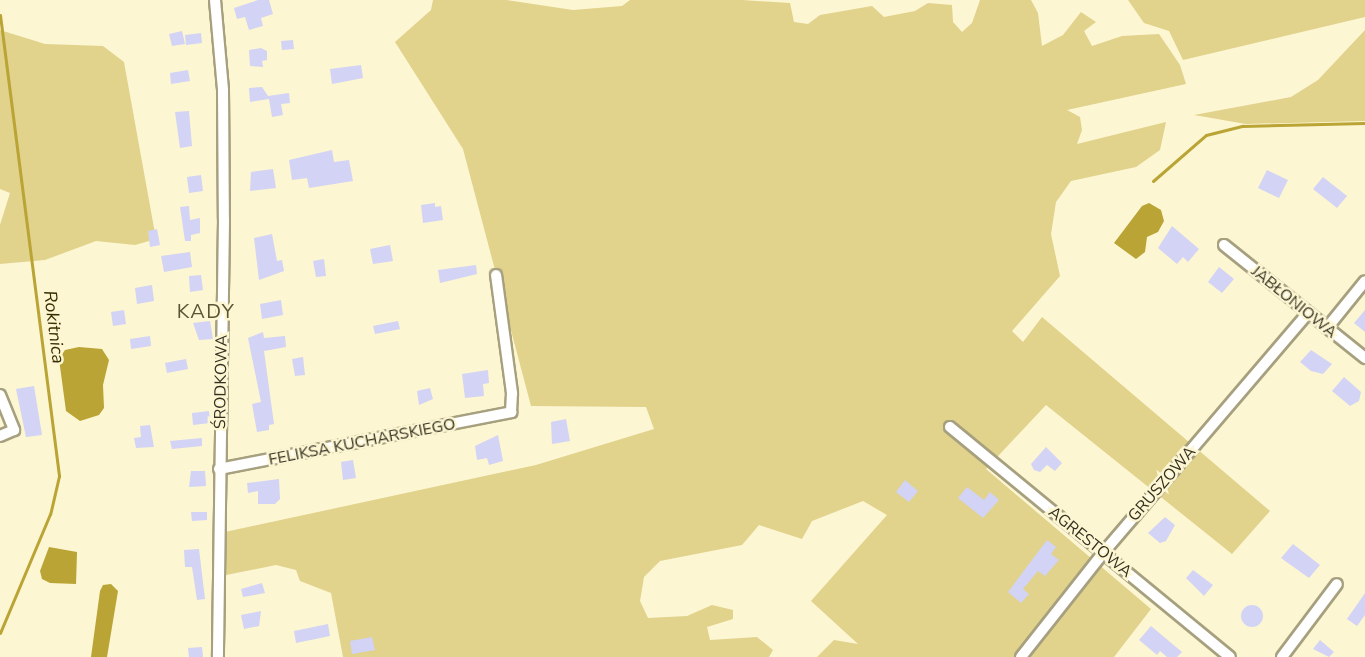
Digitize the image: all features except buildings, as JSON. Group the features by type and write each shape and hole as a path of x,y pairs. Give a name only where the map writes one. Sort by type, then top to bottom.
{"street":[{"name":"ŚRODKOWA","path":"215,0 224,90 218,657"},
{"name":"JABŁONIOWA","path":"1224,245 1365,358"},
{"name":"FELIKSA KUCHARSKIEGO","path":"219,469 511,412 512,393 496,274"},
{"path":"1327,328 1365,281"},
{"name":"GRUSZOWA","path":"1021,657 1103,553 1308,314"},
{"path":"0,395 14,430 0,436"},
{"name":"AGRESTOWA","path":"950,427 1230,657"},
{"path":"1282,657 1337,584"}],"shaded area":[{"path":"433,0 506,0 573,10 622,6 630,0 742,0 790,3 794,22 808,24 820,15 872,6 884,17 915,11 928,3 952,5 953,22 962,32 972,23 980,0 1031,0 1038,13 1042,46 1063,35 1081,12 1096,22 1084,31 1092,46 1122,36 1159,34 1180,65 1186,84 1067,110 1080,117 1082,130 1077,144 1166,122 1160,150 1136,167 1071,181 1056,202 1051,234 1060,276 1012,331 1023,342 1042,317 1270,511 1232,554 1046,405 986,469 1151,609 1114,657 817,657 834,640 858,644 811,601 887,515 863,501 812,521 802,539 759,525 742,545 660,561 644,577 640,601 648,618 687,616 712,605 733,610 733,619 707,627 710,640 757,637 773,650 769,657 343,657 331,593 300,581 296,570 276,565 226,575 225,532 536,465 654,429 646,407 531,406 463,149 395,42 431,10"},
{"path":"1128,0 1365,0 1365,17 1183,60 1169,31 1144,23"},
{"path":"0,30 45,44 103,46 124,62 156,239 135,245 96,241 45,260 0,264 0,225 10,193 0,189"},
{"path":"1365,30 1365,121 1246,124 1194,115 1291,97 1318,80"},
{"path":"1149,203 1161,210 1164,221 1158,232 1147,237 1145,252 1136,259 1114,243 1142,206"},
{"path":"79,347 102,349 109,360 103,385 104,408 99,415 80,421 66,411 59,359 65,350"},
{"path":"49,547 77,552 76,584 50,583 42,579 40,571"},
{"path":"111,584 118,591 107,657 91,657 100,591 103,585"}],"waterway":[{"name":"Rokitnica","path":"0,15 59,476 50,514 0,633"},
{"path":"1153,181 1206,135 1243,126 1365,123"}],"district":[{"name":"KADY","path":"206,311"}]}
